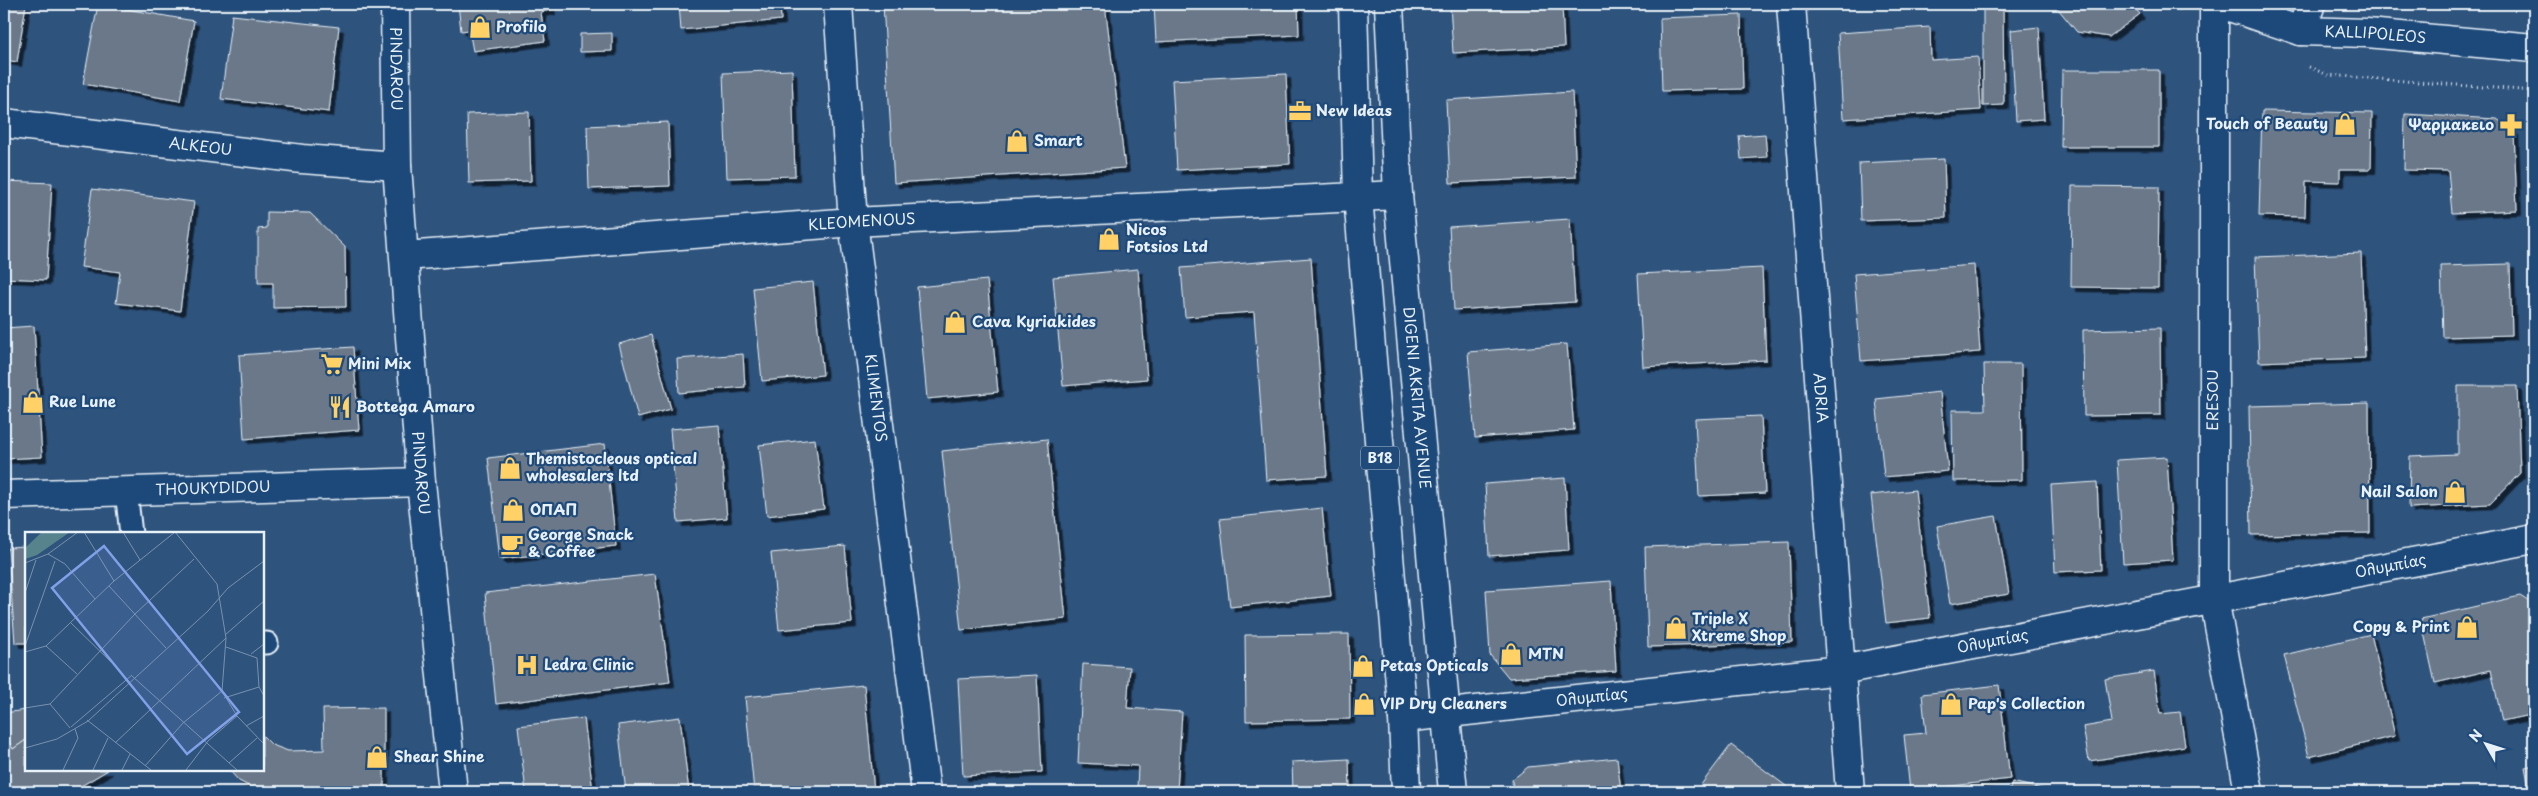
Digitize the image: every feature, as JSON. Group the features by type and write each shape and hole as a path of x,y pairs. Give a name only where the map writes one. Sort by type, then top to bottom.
{"street":[{"name":"PINDAROU","path":"395,4 397,166 421,482 454,792"},
{"name":"KLIMENTOS","path":"838,4 853,222 926,792"},
{"name":"B18","path":"1353,4 1358,197 1403,718 1406,792"},
{"name":"DIGENI AKRITA AVENUE","path":"1389,4 1398,195 1453,792"},
{"name":"ADRIA","path":"1791,4 1850,792"},
{"name":"ERESOU","path":"2214,4 2214,598 2249,792"},
{"name":"KALLIPOLEOS","path":"2221,4 2301,31 2367,33 2534,48"},
{"path":"2301,31 2311,4"},
{"name":"ALKEOU","path":"4,123 284,157 397,166"},
{"path":"1317,200 1343,179 1357,159"},
{"name":"KLEOMENOUS","path":"405,256 853,222 1398,195"},
{"name":"THOUKYDIDOU","path":"4,495 421,482"},
{"name":"Ολυμπίας","path":"1403,718 1841,670 2534,538"}],"lane":[{"path":"126,491 131,532"}],"path":[{"path":"2303,64 2328,74 2534,90"}],"building":[{"path":"4,4 26,4 17,62 4,60"},
{"path":"98,4 194,21 180,101 83,84"},
{"path":"458,4 550,4 551,10 541,12 545,41 473,51 469,30 461,31"},
{"path":"679,4 780,4 781,20 681,30"},
{"path":"883,4 1105,4 1125,168 894,183"},
{"path":"1154,4 1298,4 1299,35 1156,42"},
{"path":"1450,4 1562,4 1564,47 1453,53"},
{"path":"1983,4 2003,4 2004,105 1983,106"},
{"path":"2054,4 2131,4 2140,14 2109,37 2077,32"},
{"path":"232,15 339,27 329,112 221,99"},
{"path":"1741,15 1743,89 1662,91 1660,18"},
{"path":"1930,27 1931,60 1978,57 1981,110 1843,119 1838,33"},
{"path":"2039,27 2044,119 2016,121 2011,30"},
{"path":"612,33 612,51 580,52 580,34"},
{"path":"792,70 795,176 727,178 723,73"},
{"path":"2062,70 2159,70 2159,147 2061,147"},
{"path":"1286,74 1290,164 1177,170 1172,80"},
{"path":"1572,92 1576,177 1450,183 1446,100"},
{"path":"2262,111 2372,113 2371,169 2340,169 2340,182 2306,181 2305,217 2259,216"},
{"path":"529,112 531,181 469,183 467,114"},
{"path":"2405,114 2497,119 2514,131 2517,210 2452,213 2448,171 2404,170"},
{"path":"668,122 670,186 589,189 587,126"},
{"path":"1765,134 1767,157 1741,159 1739,136"},
{"path":"1944,159 1946,218 1861,221 1859,163"},
{"path":"4,181 52,183 46,280 4,278"},
{"path":"2072,186 2159,187 2158,288 2071,287"},
{"path":"92,189 194,202 180,311 116,303 120,272 81,267"},
{"path":"267,212 310,213 345,247 346,307 273,308 273,283 258,283 258,229 267,228"},
{"path":"1570,219 1575,302 1454,310 1449,227"},
{"path":"2361,253 2365,358 2259,362 2255,257"},
{"path":"1311,258 1327,476 1266,480 1254,312 1185,317 1181,268"},
{"path":"2510,264 2512,335 2443,337 2441,266"},
{"path":"1974,265 1980,352 1861,361 1854,274"},
{"path":"1762,268 1766,360 1643,367 1638,274"},
{"path":"1138,269 1147,379 1063,386 1053,277"},
{"path":"987,280 998,392 927,399 917,287"},
{"path":"813,282 823,375 762,381 753,288"},
{"path":"34,326 42,457 4,459 4,328"},
{"path":"2160,328 2161,415 2084,416 2083,330"},
{"path":"651,335 671,409 638,418 619,344"},
{"path":"1567,344 1574,430 1475,438 1468,352"},
{"path":"353,347 359,430 244,439 239,355"},
{"path":"743,354 745,387 679,393 677,359"},
{"path":"1984,364 2021,364 2022,480 1953,481 1952,410 1985,410"},
{"path":"2458,386 2517,386 2520,473 2490,504 2409,508 2410,456 2458,454"},
{"path":"1940,392 1948,471 1884,477 1876,399"},
{"path":"2369,403 2370,533 2251,535 2249,406"},
{"path":"1761,416 1765,493 1699,496 1695,419"},
{"path":"719,425 727,518 678,522 670,429"},
{"path":"815,439 824,509 767,516 759,445"},
{"path":"1047,439 1066,619 961,630 942,451"},
{"path":"605,444 616,546 500,559 488,458"},
{"path":"2167,457 2173,560 2123,563 2117,460"},
{"path":"1565,478 1569,550 1489,556 1485,484"},
{"path":"2097,482 2101,570 2055,572 2051,485"},
{"path":"1915,490 1930,618 1886,623 1871,495"},
{"path":"1322,508 1331,596 1230,607 1220,519"},
{"path":"1996,516 2009,594 1950,604 1937,526"},
{"path":"1789,542 1792,642 1648,647 1645,547"},
{"path":"845,546 852,623 779,630 771,553"},
{"path":"25,547 25,643 15,643 8,548"},
{"path":"655,574 670,682 496,704 485,593"},
{"path":"1611,581 1616,671 1509,678 1490,655 1486,590"},
{"path":"2520,596 2534,605 2534,714 2502,721 2491,670 2435,683 2421,619"},
{"path":"1349,634 1350,719 1246,721 1245,635"},
{"path":"2371,634 2395,736 2309,757 2284,655"},
{"path":"1083,664 1130,667 1127,708 1182,712 1177,791 1137,789 1138,766 1078,763"},
{"path":"2154,671 2160,714 2180,712 2185,746 2089,761 2083,727 2112,722 2105,679"},
{"path":"1037,675 1042,772 963,776 958,679"},
{"path":"864,685 874,791 754,792 745,697"},
{"path":"1999,685 2010,779 1910,791 1904,735 1926,733 1922,694"},
{"path":"384,708 384,792 260,792 239,781 230,771 264,771 264,737 272,745 288,751 324,750 323,709"},
{"path":"25,710 25,741 13,749 4,734 4,713"},
{"path":"680,717 689,792 626,792 618,725"},
{"path":"584,718 593,792 526,792 518,726"},
{"path":"4,734 13,749 25,741 25,771 106,771 71,792 4,792"},
{"path":"1731,745 1794,792 1701,792 1697,790"},
{"path":"1617,758 1621,792 1513,792 1512,780 1528,767"},
{"path":"1349,759 1350,792 1293,792 1292,762"},
{"path":"2534,765 2534,792 2530,792 2525,767"},
{"path":"2012,782 2046,790 2045,792 2009,792"}],"place":[{"name":"Profilo","path":"480,27"},
{"name":"New Ideas","path":"1300,111"},
{"name":"Touch of Beauty","path":"2345,124"},
{"name":"Ψαρμακειο","path":"2511,125"},
{"name":"Smart","path":"1017,141"},
{"name":"Nicos Fotsios Ltd","path":"1109,239"},
{"name":"Cava Kyriakides","path":"955,322"},
{"name":"Mini Mix","path":"332,364"},
{"name":"Rue Lune","path":"33,402"},
{"name":"Bottega Amaro","path":"340,407"},
{"name":"Themistocleous optical wholesalers ltd","path":"510,468"},
{"name":"Nail Salon","path":"2455,492"},
{"name":"ΟΠΑΠ","path":"513,510"},
{"name":"George Snack & Coffee","path":"512,544"},
{"name":"Copy & Print","path":"2467,627"},
{"name":"Triple X Xtreme Shop","path":"1676,628"},
{"name":"MTN","path":"1511,654"},
{"name":"Ledra Clinic","path":"527,665"},
{"name":"Petas Opticals","path":"1363,666"},
{"name":"VIP Dry Cleaners","path":"1364,704"},
{"name":"Pap's Collection","path":"1951,704"},
{"name":"Shear Shine","path":"377,757"}]}
